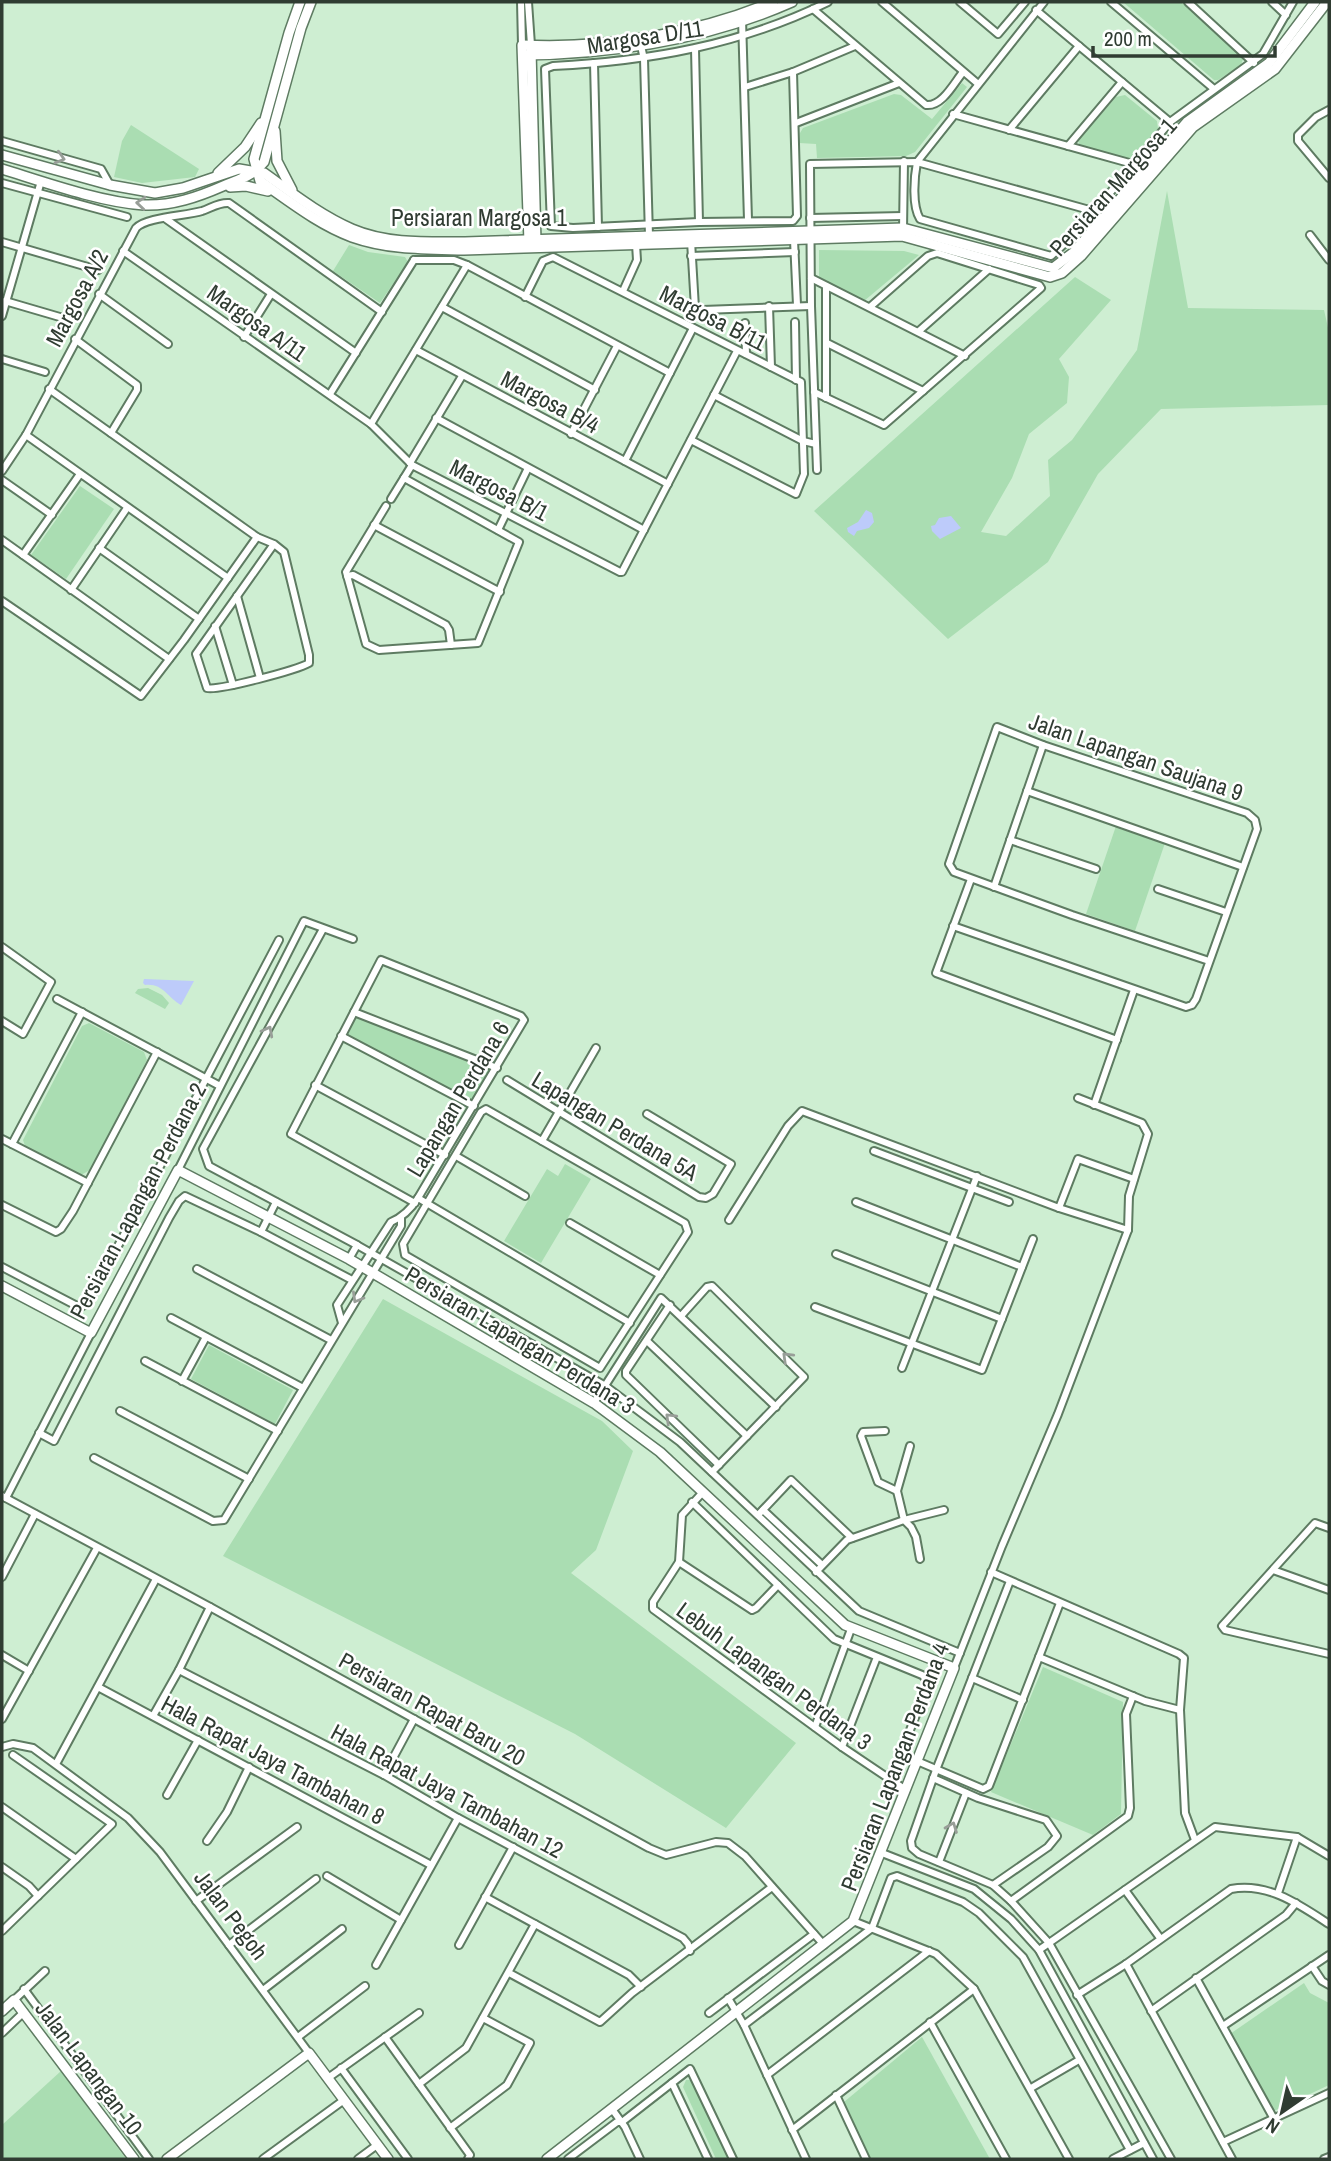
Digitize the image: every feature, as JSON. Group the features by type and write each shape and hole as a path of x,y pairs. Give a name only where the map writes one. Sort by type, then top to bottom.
{"street":[{"path":"256,171 254,159 300,2"},
{"path":"2,169 93,195 144,205 185,200 242,180 264,162 301,28 311,2"},
{"path":"521,2 527,50"},
{"path":"528,2 531,239"},
{"path":"527,50 641,39 742,18 773,2"},
{"path":"527,50 641,46 792,2"},
{"name":"Margosa D/11","path":"598,227 551,226 545,69 553,66 644,59 695,49 744,35 828,2"},
{"path":"882,2 977,83"},
{"path":"960,2 999,34 1025,2"},
{"path":"1044,2 953,114 917,162 915,171 917,213 920,219 1051,256 1075,234 1170,122 1214,89 1239,84 1273,40 1293,2"},
{"path":"1111,2 1214,89"},
{"path":"1188,2 1254,62"},
{"path":"1272,2 1286,15"},
{"name":"Persiaran Margosa 1","path":"531,239 636,244 691,238 902,232 1053,268 1074,252 1162,154 1187,121 1269,63 1315,2"},
{"name":"Persiaran Margosa 1","path":"1239,84 1275,69 1327,2"},
{"path":"813,9 926,105 938,103 963,72"},
{"path":"1036,10 1170,122"},
{"path":"742,18 748,220"},
{"path":"641,46 644,59 649,236"},
{"path":"745,87 793,72 855,46"},
{"path":"1009,130 1079,46"},
{"path":"695,49 699,222"},
{"path":"594,64 598,227 796,219 793,72"},
{"path":"1068,146 1122,82"},
{"path":"796,123 899,83"},
{"path":"1329,110 1316,117 1298,135 1298,141 1329,178"},
{"path":"214,176 245,147 268,112"},
{"path":"953,114 1133,164"},
{"path":"274,123 277,161 294,195"},
{"path":"2,141 101,169 110,185"},
{"path":"1151,144 1162,154"},
{"path":"2,155 110,185 155,193 183,188 239,169 256,171"},
{"path":"902,232 904,161"},
{"path":"817,470 811,306 810,164 917,162 1093,211"},
{"path":"2,316 4,301 41,181 40,174 31,164"},
{"name":"Persiaran Margosa 1","path":"256,171 264,173 294,195 354,230 413,245"},
{"name":"Persiaran Margosa 1","path":"256,171 260,181 336,230 391,246 649,236 794,240 811,235"},
{"path":"41,181 58,172"},
{"path":"2,183 127,217"},
{"path":"208,192 246,187 262,189 283,197"},
{"name":"Margosa A/2","path":"2,471 26,435 99,294 139,224 229,203 382,312"},
{"path":"810,218 903,216"},
{"path":"166,219 356,353"},
{"path":"1310,235 1329,260"},
{"path":"691,238 695,307 703,310 811,306"},
{"path":"794,240 797,305"},
{"path":"2,242 98,270"},
{"path":"623,291 637,261 636,244"},
{"path":"330,394 414,260 413,245"},
{"name":"Margosa A/11","path":"123,251 371,424"},
{"path":"691,256 795,252"},
{"path":"814,392 882,426 1041,288 1039,285 937,253 932,254 870,307"},
{"name":"Margosa B/11","path":"524,296 544,261 553,257 796,380"},
{"path":"414,260 454,260 467,265 670,373"},
{"path":"371,424 467,265"},
{"path":"919,331 989,270"},
{"path":"811,278 965,356"},
{"path":"826,286 826,398"},
{"path":"99,294 169,344"},
{"path":"244,337 271,295"},
{"path":"4,301 70,320"},
{"path":"769,306 771,366"},
{"path":"442,307 594,390"},
{"path":"691,440 796,494 804,474 801,382 796,380 794,322"},
{"path":"745,323 746,354"},
{"path":"625,461 692,328"},
{"path":"75,339 138,385 111,433"},
{"path":"827,342 923,391"},
{"path":"571,433 617,346"},
{"name":"Margosa B/4","path":"416,350 668,484"},
{"path":"436,418 644,530 737,351"},
{"path":"2,359 45,372"},
{"path":"391,499 462,376"},
{"path":"49,390 257,537 274,544 284,552 310,660 306,666 211,690 207,688 195,657 274,544"},
{"path":"714,395 803,441 816,444"},
{"name":"Margosa B/1","path":"371,424 411,464 622,572 644,530"},
{"path":"26,435 228,578"},
{"path":"498,530 528,468"},
{"path":"23,555 80,474"},
{"path":"386,506 348,566 347,576 366,645 379,650 478,643 519,544 404,478"},
{"path":"2,480 51,515"},
{"path":"71,590 127,508"},
{"path":"374,525 500,592"},
{"path":"2,601 141,696 257,537"},
{"path":"2,540 170,659"},
{"path":"99,548 199,619"},
{"path":"347,576 353,575 446,625 451,645"},
{"path":"237,596 260,678"},
{"path":"215,626 233,685"},
{"name":"Jalan Lapangan Saujana 9","path":"971,879 954,872 949,864 998,727 1043,745 1247,813 1255,820 1257,829 1243,867"},
{"path":"994,887 1043,745"},
{"path":"953,926 1134,990 1186,1007 1192,1005 1243,867 1027,791"},
{"path":"1010,840 1096,869"},
{"path":"1117,1040 936,973 971,879 1209,961"},
{"path":"1158,889 1226,912"},
{"name":"Persiaran Lapangan Perdana 2","path":"4,1497 178,1170 304,921 323,929"},
{"path":"233,1060 248,1068 323,929 353,939"},
{"path":"2,1267 77,1306 89,1303 279,940"},
{"path":"2,947 50,980 50,986 23,1034 2,1021"},
{"name":"Lapangan Perdana 6","path":"342,1323 337,1305 352,1280 391,1222 401,1218 417,1200 524,1022 523,1017 381,960 354,1012"},
{"path":"270,989 286,997"},
{"path":"1094,1105 1134,990"},
{"path":"57,999 220,1086"},
{"path":"12,1144 82,1012"},
{"path":"497,1068 354,1012 291,1134 428,1204 631,1323"},
{"path":"341,1036 474,1106"},
{"path":"542,1140 596,1048"},
{"path":"2,1205 56,1232 61,1229 157,1052"},
{"name":"Persiaran Lapangan Perdana 3","path":"248,1068 203,1150 209,1167 381,1258 604,1385 680,1442 760,1512 816,1572 859,1611 960,1653"},
{"name":"Lapangan Perdana 5A","path":"507,1080 699,1197 706,1198 713,1194 731,1164 647,1114"},
{"path":"315,1085 445,1155"},
{"name":"Persiaran Lapangan Perdana 4","path":"547,2159 853,1921 991,1573 1058,1414 1128,1230 1129,1196 1148,1134 1142,1123 1078,1098"},
{"path":"486,1110 542,1140 688,1227 688,1232 600,1368 405,1255 402,1248 481,1112 486,1110"},
{"path":"729,1220 788,1126 802,1111 1059,1208 1128,1230"},
{"path":"2,1139 88,1183"},
{"path":"874,1150 1009,1202"},
{"path":"456,1156 525,1196"},
{"path":"1059,1208 1078,1159 1134,1179"},
{"name":"Persiaran Lapangan Perdana 3","path":"178,1170 349,1259 594,1403 660,1452 851,1629 954,1668"},
{"path":"901,1368 976,1176"},
{"path":"39,1433 54,1441 178,1200 185,1196 352,1280"},
{"path":"261,1232 276,1202"},
{"path":"856,1202 1022,1267"},
{"name":"Lapangan Perdana 6","path":"94,1458 213,1521 220,1522 227,1517 401,1226 401,1218"},
{"path":"570,1223 660,1275"},
{"path":"815,1307 982,1370 1033,1239"},
{"path":"349,1259 357,1245"},
{"path":"836,1254 1002,1319"},
{"path":"197,1269 331,1340"},
{"path":"2,1286 91,1333"},
{"path":"681,1316 709,1286 714,1287 804,1375 803,1380 712,1472"},
{"path":"594,1403 661,1298 776,1407"},
{"path":"670,1305 626,1371 626,1375 719,1465"},
{"path":"171,1318 303,1388"},
{"path":"183,1381 206,1337"},
{"path":"647,1340 747,1436"},
{"path":"145,1362 278,1431"},
{"path":"120,1411 249,1479"},
{"path":"885,1431 863,1432 861,1436 878,1482 897,1491"},
{"path":"910,1446 897,1491 904,1520 916,1537 920,1559"},
{"path":"822,1565 760,1512 791,1480 852,1538"},
{"path":"704,1492 692,1502 681,1518 679,1562 752,1610 778,1585"},
{"name":"Persiaran Rapat Baru 20","path":"4,1497 666,1855 716,1842 728,1843 745,1856 824,1945"},
{"path":"692,1502 834,1639 922,1675 928,1680 890,1780"},
{"path":"816,1572 847,1540 904,1520 944,1510"},
{"path":"2,1576 35,1514"},
{"path":"1329,1528 1315,1523 1222,1624 1223,1629 1329,1654"},
{"path":"2,1719 97,1548"},
{"name":"Lebuh Lapangan Perdana 3","path":"679,1562 653,1602 656,1613 906,1790"},
{"path":"1273,1570 1329,1590"},
{"path":"991,1573 1184,1658 1180,1710 1185,1813 1195,1840"},
{"path":"56,1764 156,1579"},
{"path":"1010,1581 933,1778 911,1841 912,1849 993,1885 1049,1943 1171,2159"},
{"path":"918,1761 986,1788 1060,1603"},
{"path":"152,1716 179,1670 210,1607"},
{"path":"815,1727 851,1629"},
{"path":"2,1655 29,1671"},
{"path":"842,1747 877,1657"},
{"path":"1039,1657 1133,1696 1180,1710"},
{"name":"Hala Rapat Jaya Tambahan 12","path":"179,1670 384,1775 458,1818 683,1938 690,1951"},
{"path":"972,1678 1023,1700"},
{"name":"Hala Rapat Jaya Tambahan 8","path":"98,1687 431,1865"},
{"path":"1011,1901 1128,1816 1130,1808 1126,1713 1133,1696"},
{"path":"384,1775 414,1718"},
{"path":"167,1795 198,1740"},
{"name":"Jalan Pegoh","path":"2,1747 26,1745 56,1764 78,1784 140,1828 388,2159"},
{"path":"3,1928 112,1824 13,1755"},
{"path":"207,1841 227,1812 249,1767"},
{"path":"933,1778 966,1793 1046,1820 1057,1836 1048,1847 993,1885"},
{"path":"939,1862 966,1793"},
{"path":"2,1807 76,1859"},
{"path":"376,1965 458,1818"},
{"path":"1039,1950 1215,1826 1297,1837 1329,1856"},
{"path":"196,1901 297,1828"},
{"path":"1278,1893 1297,1837"},
{"path":"459,1945 513,1847"},
{"path":"882,1853 974,1889 1011,1919 1039,1950 1153,2159"},
{"path":"2,1867 29,1886 38,1896"},
{"path":"327,1876 401,1920"},
{"path":"744,2025 872,1928 894,1876 963,1902 979,1913 1023,1957 1130,2150"},
{"path":"229,1945 316,1879"},
{"path":"509,1973 600,2022 641,1987 772,1887"},
{"path":"1077,1995 1126,1964 1231,1889 1240,1887 1278,1893 1329,1924"},
{"path":"1125,1889 1160,1938"},
{"path":"485,1897 629,1975 641,1987"},
{"path":"1151,2011 1286,1915 1296,1903"},
{"path":"853,1921 941,1957 974,1989 1069,2159"},
{"path":"419,2084 466,2048 535,1924"},
{"path":"262,1990 341,1929"},
{"path":"709,2013 814,1934"},
{"path":"767,2075 929,1951"},
{"path":"1223,2026 1329,1955"},
{"path":"1126,1964 1232,2159"},
{"path":"1312,1966 1329,1986"},
{"path":"2,2011 45,1970"},
{"path":"1196,1978 1274,2119"},
{"path":"298,2037 365,1986"},
{"path":"24,1989 149,2159"},
{"path":"792,2130 974,1989"},
{"path":"1048,2000 1062,1991"},
{"path":"728,1998 738,2012 806,2159"},
{"name":"Jalan Lapangan 10","path":"14,2000 134,2159"},
{"path":"2,2033 24,2012"},
{"path":"328,2078 419,2013"},
{"path":"450,2127 507,2085 530,2043 483,2018"},
{"path":"930,2022 1006,2159"},
{"path":"385,2037 469,2157"},
{"path":"169,2159 309,2053"},
{"path":"60,2062 72,2054"},
{"path":"1031,2088 1079,2060"},
{"path":"672,2062 680,2076"},
{"path":"341,2068 408,2159"},
{"path":"568,2159 576,2157 617,2122 622,2122 687,2070 693,2072 733,2159"},
{"path":"672,2083 708,2159"},
{"path":"1223,2143 1329,2093"},
{"path":"835,2095 866,2159"},
{"path":"263,2159 344,2099"},
{"path":"612,2109 622,2122 640,2159"},
{"path":"1113,2159 1144,2143"},
{"path":"358,2159 377,2145"},
{"path":"1324,2159 1329,2157"}],"green space":[{"path":"1123,2 1181,2 1243,59 1241,65 1214,80"},
{"path":"962,83 967,87 915,152 906,156 817,158 816,144 799,143 803,128 894,94 901,95 932,119"},
{"path":"1125,95 1157,121 1158,129 1135,157 1127,159 1080,146 1078,141 1116,97"},
{"path":"131,125 199,169 195,177 142,183 114,177 122,141"},
{"path":"1167,191 1188,308 1324,310 1329,332 1329,405 1161,409 1098,474 1048,562 948,639 814,511 1075,277 1111,300 1059,359 1069,377 1067,403 1029,434 1012,478 981,532 1006,536 1050,496 1048,460 1072,440 1137,350"},
{"path":"349,245 368,252 405,257 408,262 380,303 333,271"},
{"path":"819,250 904,251 919,255 864,301 819,278"},
{"path":"80,486 114,509 66,579 31,555"},
{"path":"1116,826 1165,843 1135,931 1086,914"},
{"path":"148,988 162,995 169,1003 165,1009 135,993 138,989"},
{"path":"356,1017 491,1070 472,1101 346,1035"},
{"path":"89,1023 144,1052 147,1060 90,1170 81,1175 25,1146 23,1140 82,1026"},
{"path":"565,1164 591,1179 541,1263 504,1241 547,1169 558,1176"},
{"path":"383,1299 602,1421 633,1451 596,1550 571,1573 796,1743 726,1828 575,1734 223,1556"},
{"path":"209,1345 293,1390 275,1424 191,1379"},
{"path":"1043,1667 1123,1702 1121,1814 1093,1835 991,1792"},
{"path":"1304,1983 1310,1993 1329,2003 1329,2085 1274,2111 1230,2034"},
{"path":"922,2037 990,2159 870,2159 844,2102"},
{"path":"61,2071 126,2159 2,2159 2,2125"},
{"path":"686,2080 693,2080 729,2159 716,2159 683,2087"}],"water":[{"path":"866,510 872,513 874,522 869,528 857,531 854,536 847,528 858,522"},
{"path":"951,516 961,528 940,539 931,526 935,525 939,518"},
{"path":"144,979 194,981 181,1005 161,988 145,985"}]}
